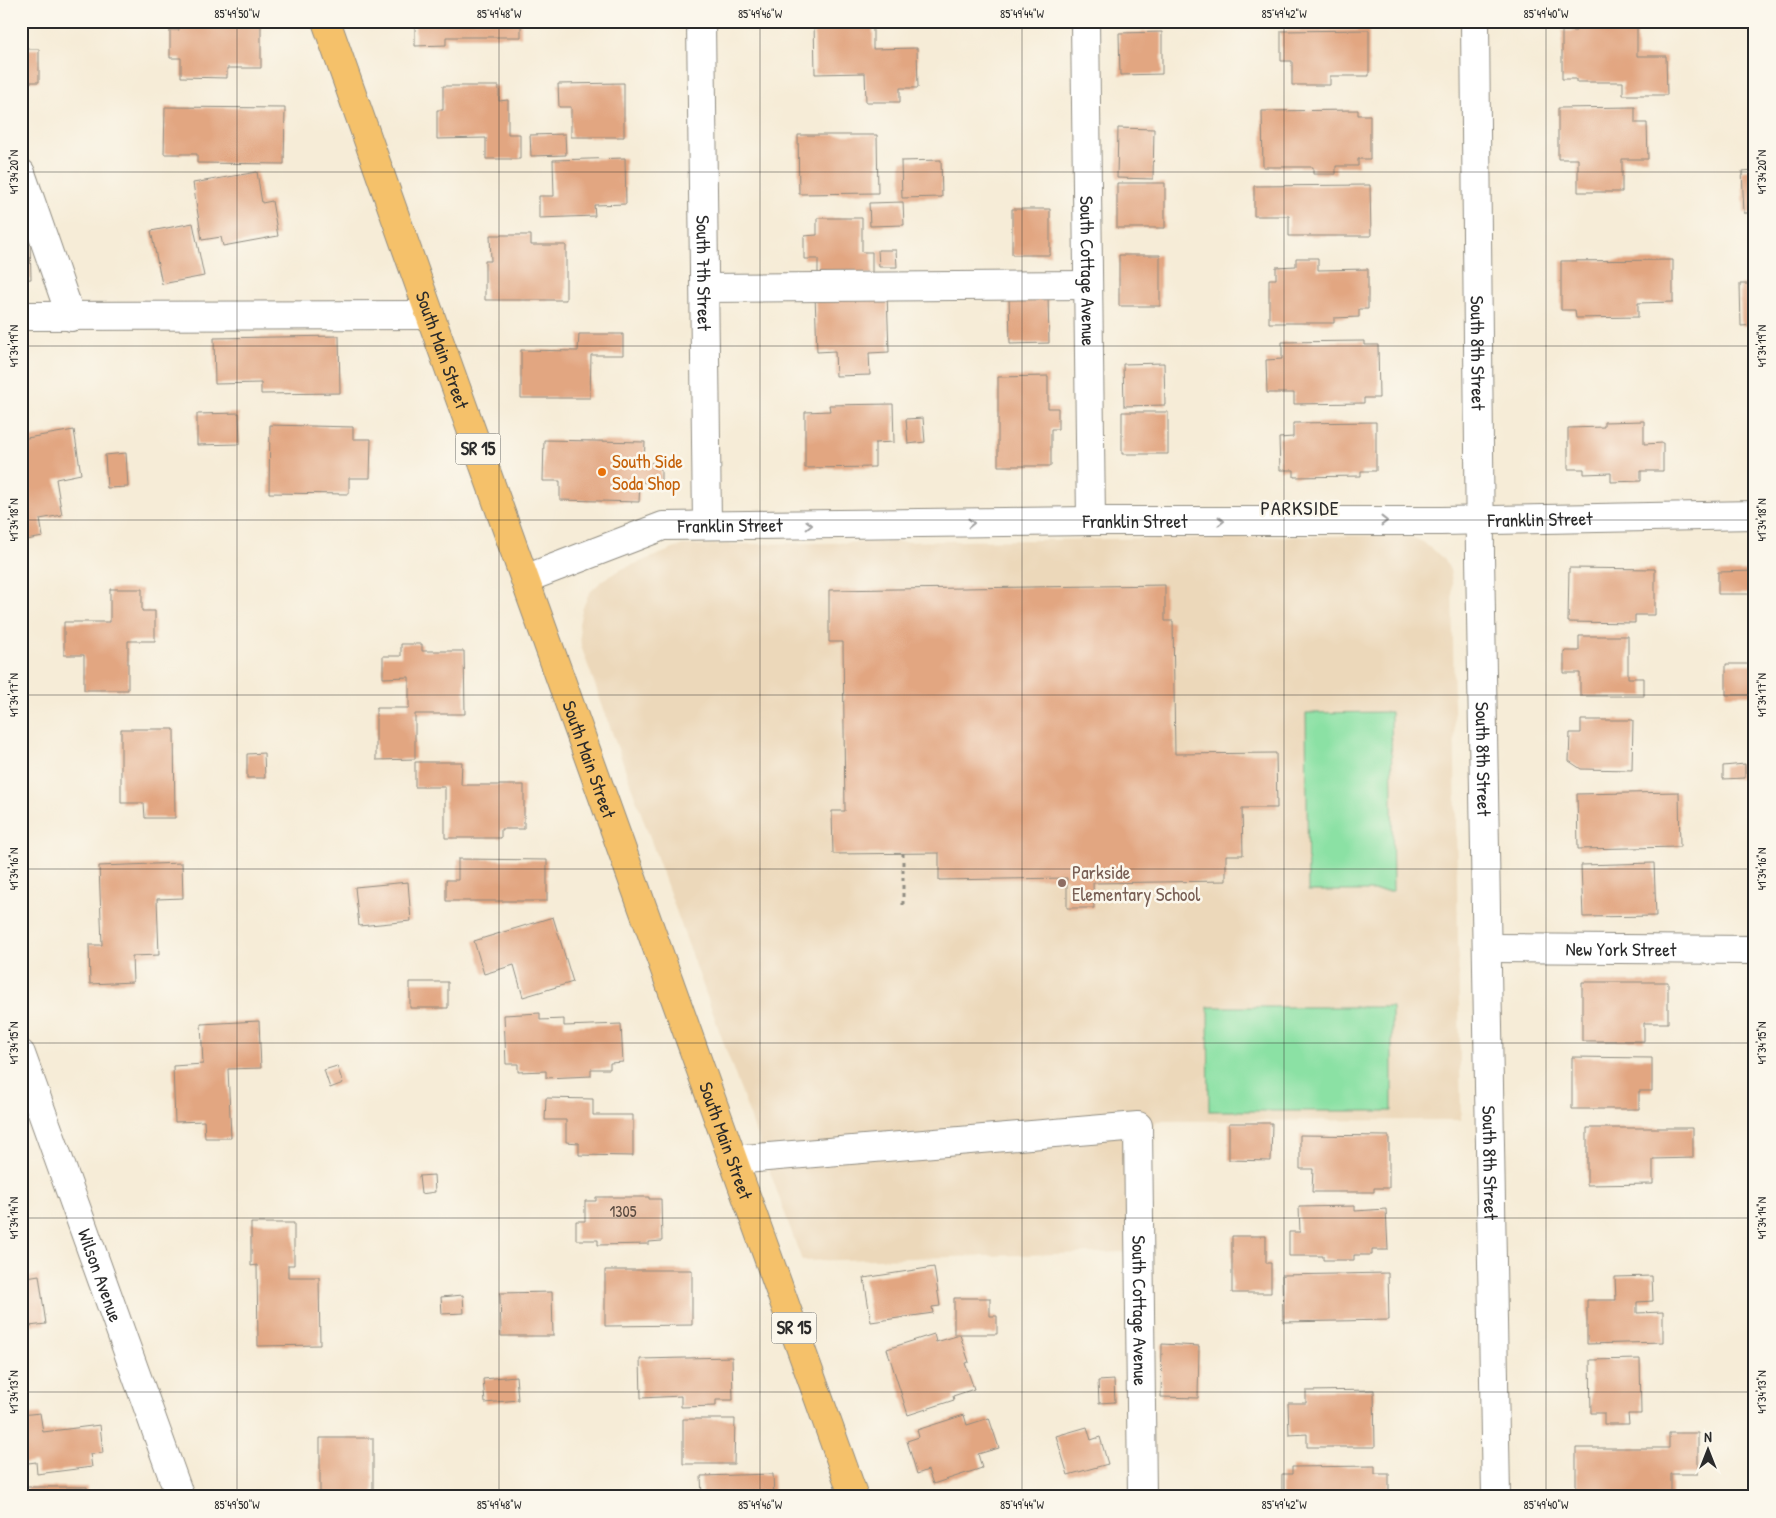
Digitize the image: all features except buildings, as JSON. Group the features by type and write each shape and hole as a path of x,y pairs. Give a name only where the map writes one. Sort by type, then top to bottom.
{"main road":[{"name":"South Main Street","path":"326,21 854,1497"}],"street":[{"name":"South 7th Street","path":"701,21 707,525"},
{"name":"South Cottage Avenue","path":"1085,21 1091,521"},
{"name":"South 8th Street","path":"1475,21 1486,948 1496,1497"},
{"path":"21,173 71,317"},
{"path":"705,288 1088,285"},
{"path":"21,316 430,315"},
{"name":"Franklin Street","path":"526,579 663,526 1091,521 1480,521 1755,515"},
{"name":"New York Street","path":"1486,948 1755,950"},
{"name":"Wilson Avenue","path":"21,1054 180,1497"},
{"name":"South Cottage Avenue","path":"733,1160 1138,1126 1142,1497"}],"path":[{"path":"902,854 902,908"}],"shaded area":[{"name":"Parkside Elementary School","path":"1398,535 1411,537 1423,542 1445,560 1450,570 1452,581 1461,1120 1157,1121 1128,1176 1129,1252 802,1261 581,646 579,624 589,593 604,579 622,569 683,545"}],"green space":[{"path":"1391,712 1393,891 1308,891 1306,713"},
{"path":"1208,1007 1392,1007 1392,1111 1209,1111"}],"place":[{"name":"South Side Soda Shop","path":"602,472"},
{"name":"Parkside Elementary School","path":"1062,883"}],"district":[{"name":"PARKSIDE","path":"1300,508"}]}
